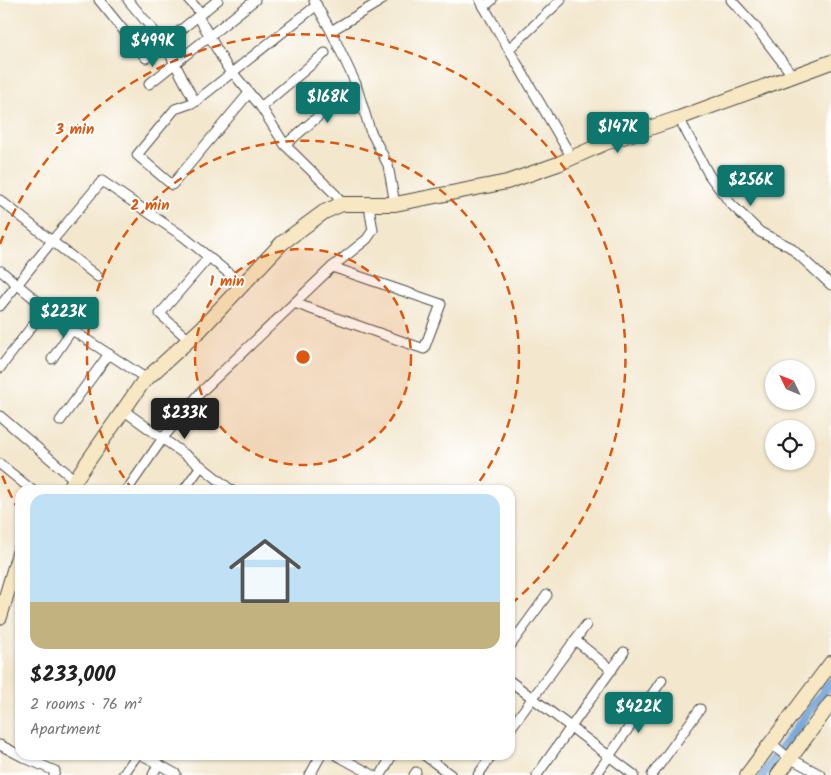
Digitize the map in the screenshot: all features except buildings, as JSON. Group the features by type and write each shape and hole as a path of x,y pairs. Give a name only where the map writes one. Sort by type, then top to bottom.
{"street":[{"path":"99,0 146,58 216,1"},
{"path":"128,0 164,43 195,102"},
{"path":"189,0 200,15 209,36 232,73 260,107 285,145 336,195 342,204"},
{"path":"149,84 255,0"},
{"path":"331,30 382,0"},
{"path":"492,0 482,3 572,158"},
{"path":"509,49 561,0"},
{"path":"731,0 754,25 793,76"},
{"path":"249,93 172,185 137,155 175,109 195,102 315,2 331,30 356,84 370,130 388,166 395,204"},
{"path":"260,107 326,53"},
{"path":"0,416 72,485 142,382 190,340 282,243 324,212 342,204 395,204 507,182 572,158 605,143 831,62"},
{"path":"285,145 356,84"},
{"path":"679,118 709,175 730,204 760,232 790,247 831,285"},
{"path":"0,306 102,181 184,237 242,284"},
{"path":"0,200 98,277"},
{"path":"130,485 163,438 200,393 332,267 367,239 373,230 370,213 371,204"},
{"path":"190,340 160,314 209,258"},
{"path":"294,303 424,349 441,304 332,267"},
{"path":"0,272 72,330 147,379"},
{"path":"0,368 46,308"},
{"path":"52,359 72,330"},
{"path":"60,421 109,354"},
{"path":"123,410 225,485"},
{"path":"0,464 26,485"},
{"path":"188,485 201,466"},
{"path":"0,618 15,567"},
{"path":"515,639 547,596"},
{"path":"515,722 586,625"},
{"path":"575,640 612,670"},
{"path":"537,775 624,652"},
{"path":"747,775 773,745 831,663"},
{"path":"596,775 662,680"},
{"path":"515,685 634,775"},
{"path":"778,775 788,757 831,703"},
{"path":"652,775 700,709"},
{"path":"0,745 15,753"},
{"path":"773,745 788,757 822,775"},
{"path":"29,760 55,771 54,775"},
{"path":"123,775 134,760"},
{"path":"151,760 176,774"},
{"path":"310,775 318,760"},
{"path":"345,760 373,775"},
{"path":"380,775 389,760"},
{"path":"434,760 451,775"},
{"path":"478,775 488,760"},
{"path":"153,775 158,764"}],"waterway":[{"path":"762,775 831,682"}]}
